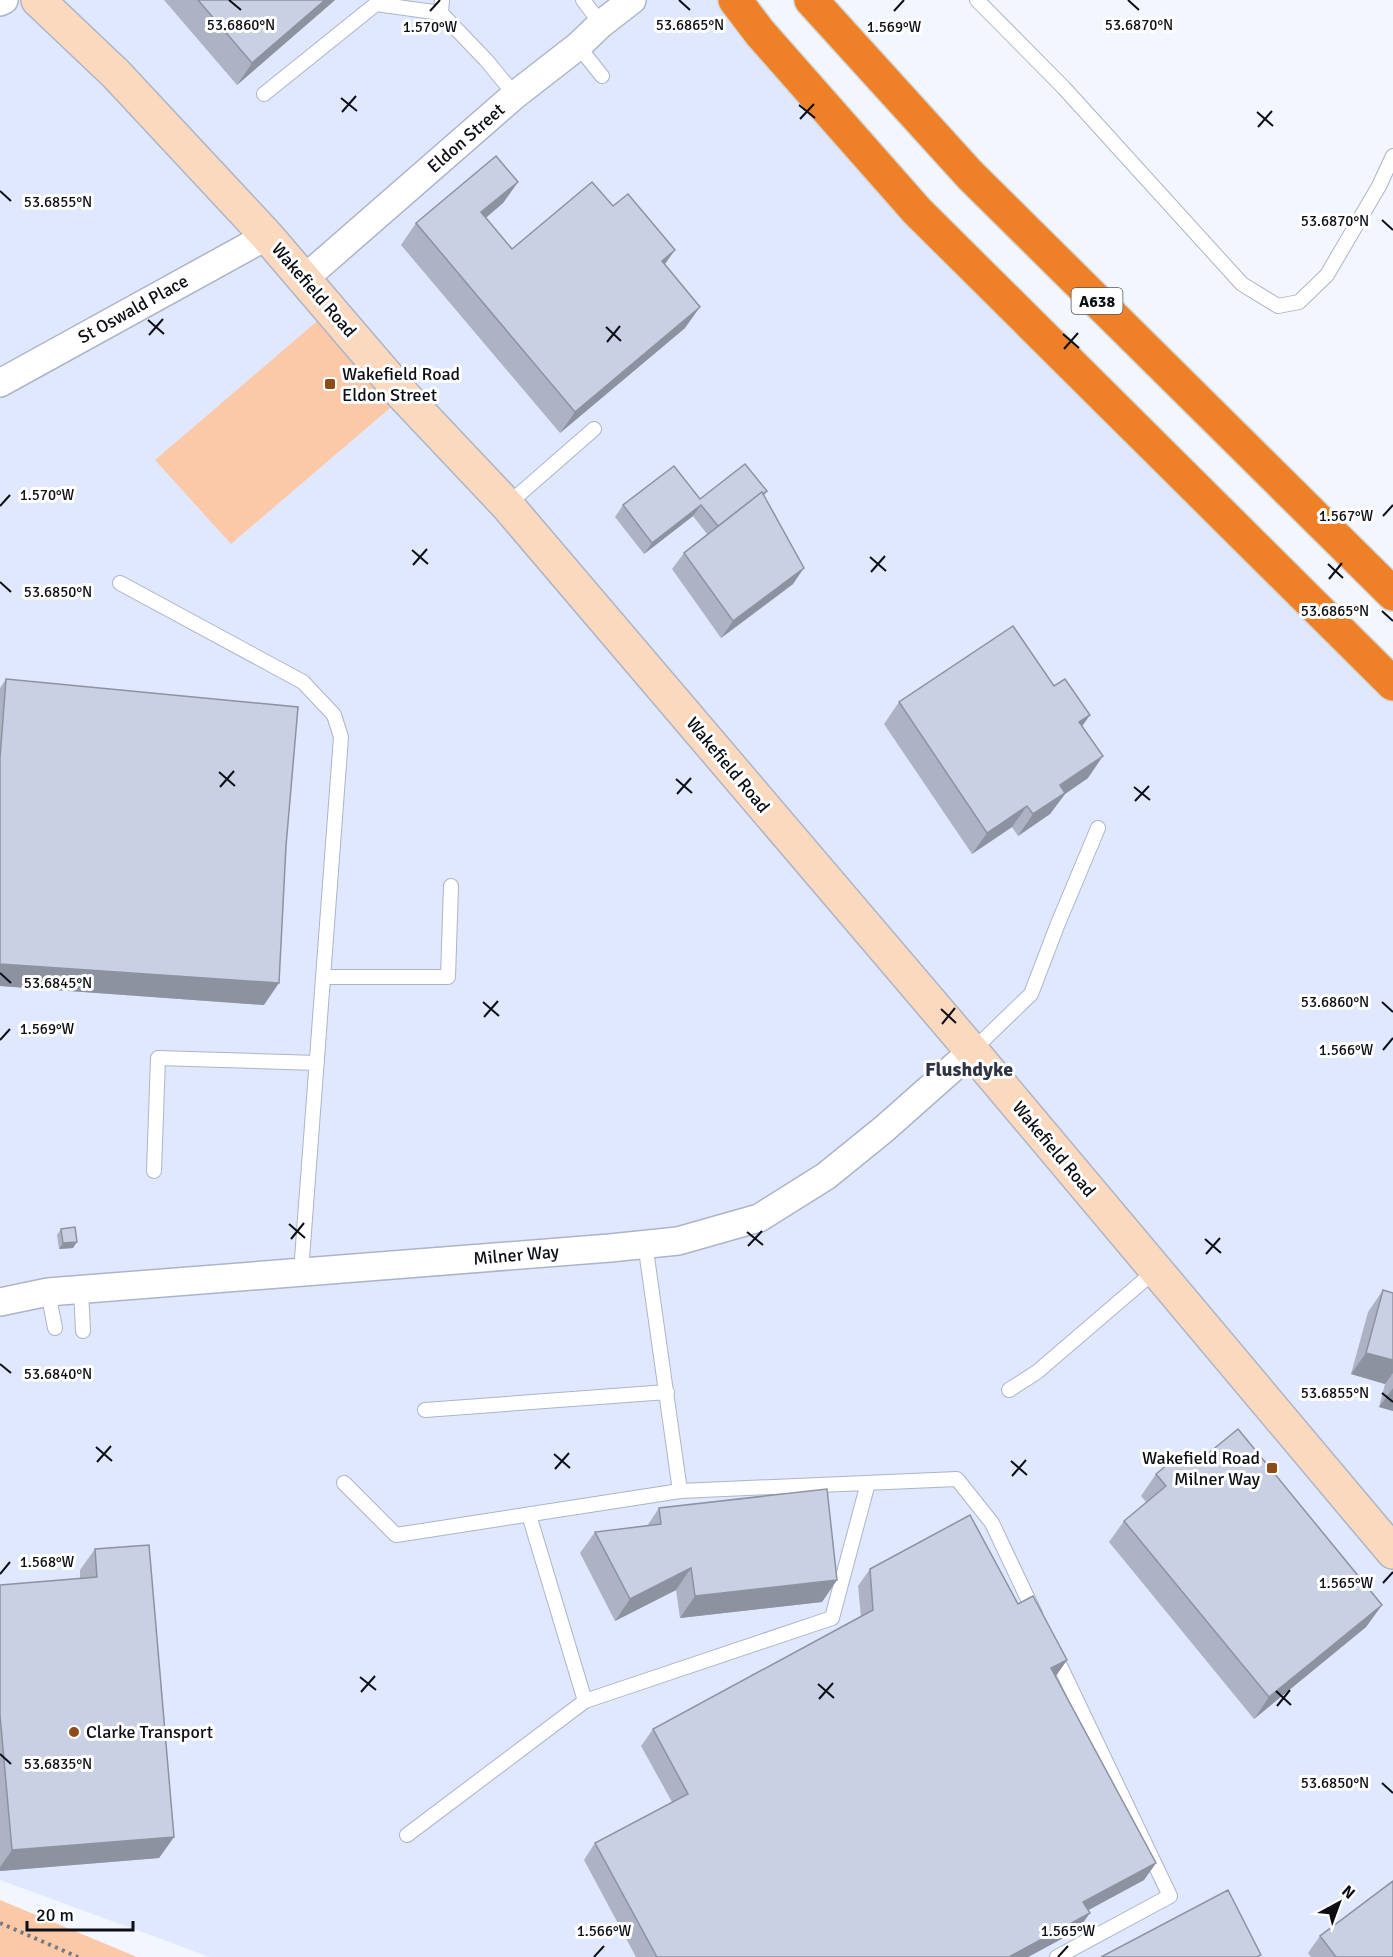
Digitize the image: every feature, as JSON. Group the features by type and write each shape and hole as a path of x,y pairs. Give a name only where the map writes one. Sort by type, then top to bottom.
{"highway":[{"path":"735,0 760,33 917,211 1393,684"},
{"name":"A638","path":"811,0 970,175 1393,594"}],"main road":[{"name":"Wakefield Road","path":"38,0 116,74 267,236 404,396 507,505 972,1051 1393,1552"}],"street":[{"path":"0,2 4,0"},
{"name":"Eldon Street","path":"304,279 515,95 632,0"},
{"name":"St Oswald Place","path":"0,383 267,236"},
{"name":"Milner Way","path":"0,1302 48,1292 678,1241 759,1218 826,1176 884,1129 972,1051"}],"lane":[{"path":"584,0 601,24"},
{"path":"978,0 1064,88 1242,284 1278,306 1299,302 1327,275 1379,186 1393,156"},
{"path":"264,94 376,4 442,7 515,95"},
{"path":"578,46 602,76"},
{"path":"507,505 594,429"},
{"path":"120,583 303,682 334,715 341,737 301,1272"},
{"path":"972,1051 1031,994 1098,828"},
{"path":"324,977 448,977 452,885"},
{"path":"154,1171 158,1058 317,1063"},
{"path":"645,1243 680,1491"},
{"path":"1009,1390 1037,1372 1156,1270"},
{"path":"81,1290 83,1331"},
{"path":"48,1292 55,1328"},
{"path":"425,1410 667,1392"},
{"path":"344,1483 396,1535 680,1491 957,1479 992,1522 1170,1896 1057,1957"},
{"path":"407,1835 585,1701 832,1618 868,1483"},
{"path":"529,1515 585,1701"}],"path":[{"path":"0,1923 78,1957"}],"shaded area":[{"path":"0,0 735,0 1393,684 1393,1957 210,1957 0,1880"},
{"path":"330,310 404,396 231,544 155,460"},
{"path":"0,1900 137,1957 0,1957"}],"building":[{"path":"198,0 325,0 252,63"},
{"path":"496,156 518,182 481,212 512,249 592,182 613,206 628,194 675,250 662,261 700,307 575,412 416,223"},
{"path":"745,464 767,491 763,494 762,492 718,526 701,505 652,543 623,505 674,466 700,499"},
{"path":"762,492 804,568 733,621 684,553"},
{"path":"1013,626 1054,686 1065,679 1090,715 1079,722 1103,756 1060,785 1065,793 1033,814 1027,806 987,833 899,702"},
{"path":"6,679 298,707 286,846 279,983 0,964 0,758"},
{"path":"75,1227 77,1242 63,1243 61,1229"},
{"path":"1383,1290 1393,1293 1393,1360 1366,1353"},
{"path":"1238,1429 1382,1605 1269,1697 1124,1521 1166,1486 1156,1474 1183,1452 1194,1465"},
{"path":"827,1489 837,1580 695,1596 691,1568 630,1599 595,1532 661,1524 659,1508"},
{"path":"970,1515 1018,1604 1033,1596 1067,1660 1051,1668 1156,1863 1083,1902 1090,1913 1009,1957 657,1957 595,1843 688,1794 653,1729 873,1610 870,1569"},
{"name":"Clarke Transport","path":"149,1545 174,1837 12,1850 0,1715 0,1585 97,1577 95,1549"},
{"path":"1393,1881 1393,1957 1336,1957 1320,1936"},
{"path":"1228,1890 1261,1955 1257,1957 1101,1957"}],"place":[{"name":"Wakefield Road Eldon Street","path":"330,384"},
{"name":"Wakefield Road Milner Way","path":"1272,1468"},
{"name":"Clarke Transport","path":"74,1732"}],"district":[{"name":"Flushdyke","path":"969,1069"}]}
